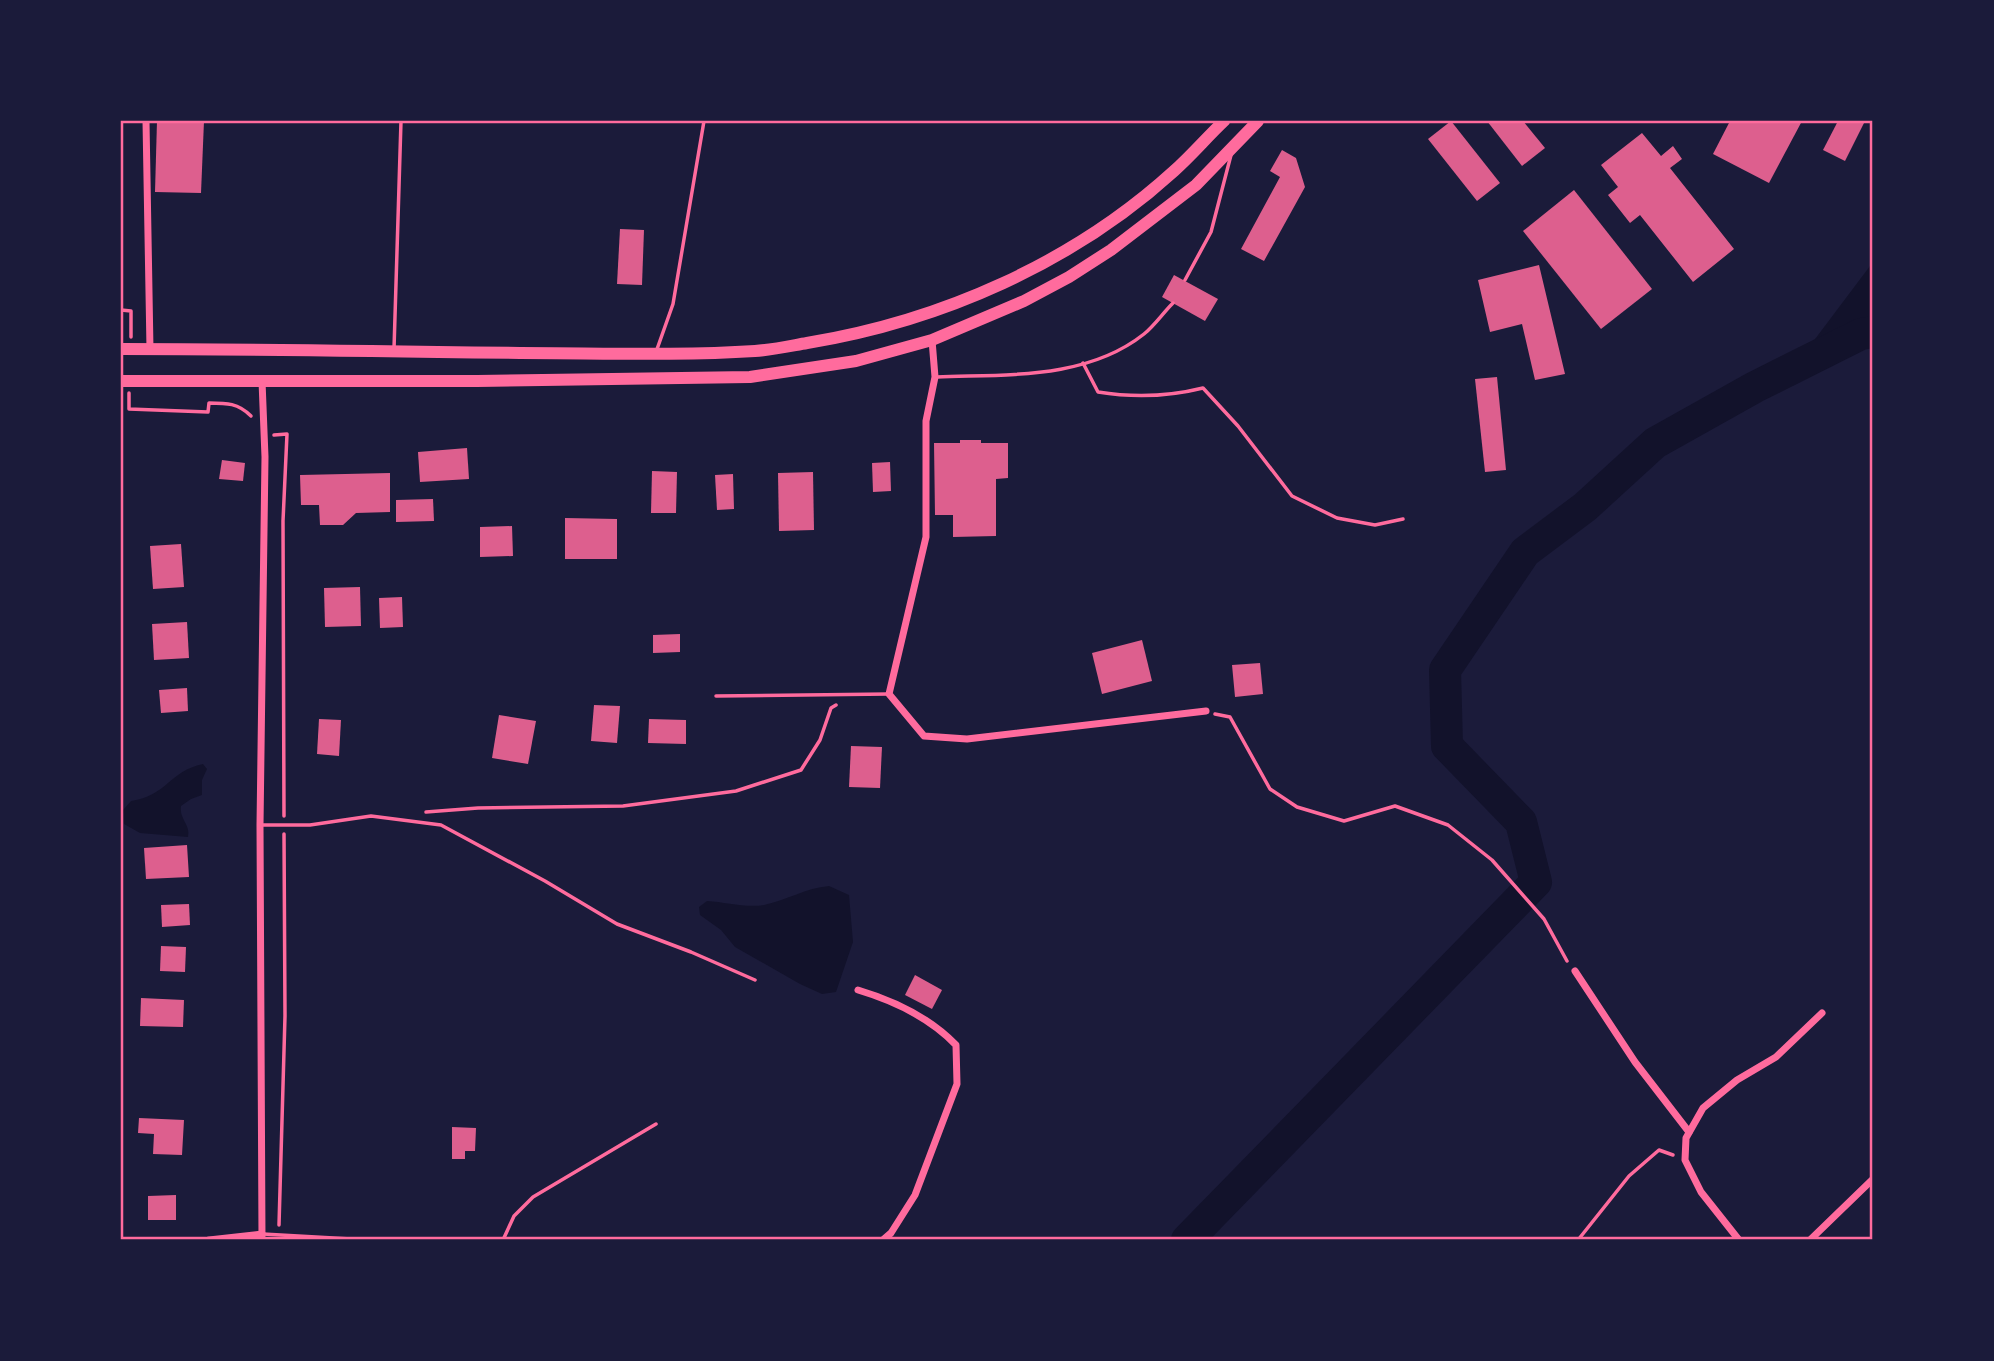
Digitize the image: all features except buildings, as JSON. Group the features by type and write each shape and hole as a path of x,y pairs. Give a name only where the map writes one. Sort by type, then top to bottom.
{"highway":[{"path":"121,349 655,354 758,351 851,336 974,295 1058,255 1102,227 1174,171 1224,121"},
{"path":"121,381 750,377 856,361 932,340 1024,301 1069,277 1111,250 1196,185 1258,121"}],"street":[{"path":"146,121 150,349"},
{"path":"932,340 935,377 926,421 926,537 889,694 924,736 967,739 1206,711"},
{"path":"209,1240 262,1237 262,381"},
{"path":"1575,971 1635,1062 1689,1132"},
{"path":"858,990 888,999 928,1021 956,1045 957,1084 915,1195 891,1233 883,1240"},
{"path":"1739,1240 1701,1192 1685,1160 1686,1138 1703,1108 1737,1080 1776,1057 1822,1013"},
{"path":"1810,1240 1873,1179"}],"lane":[{"path":"394,351 401,121"},
{"path":"655,354 673,304 704,121"},
{"path":"1185,280 1211,232 1233,148"},
{"path":"935,377 1056,372 1114,353 1145,334 1172,303"},
{"path":"1083,363 1098,392 1129,397 1173,396 1203,388 1238,426 1292,496 1337,518 1375,525 1403,519"},
{"path":"716,696 889,694"},
{"path":"260,825 310,825 372,816 442,825 617,924 755,980"},
{"path":"503,1240 514,1216 533,1197 656,1124"},
{"path":"262,1237 278,1235 369,1240"}],"path":[{"path":"121,310 131,311"},
{"path":"129,409 208,412 209,403 232,403 244,409 255,421 255,436 286,434 283,521 285,1016 278,1235"},
{"path":"425,812 478,808 623,806 736,791 801,770 821,740 831,708 853,695"},
{"path":"1206,711 1230,717 1270,789 1297,807 1344,821 1395,806 1448,825 1492,860 1537,911 1575,971"},
{"path":"1578,1240 1629,1176 1659,1150 1685,1160"}],"shaded area":[{"path":"1873,262 1873,332 1861,334 1794,367"},
{"path":"203,764 207,769 202,780 202,795 181,806 188,837 140,833 124,824 123,810 131,801 153,794 182,772"},
{"path":"829,886 849,895 853,942 836,992 822,994 800,984 735,947 721,930 700,915 699,907 707,901 757,906"}],"waterway":[{"path":"1187,1240 1536,882 1521,822 1447,746 1445,670 1525,552 1585,507 1655,443 1755,387 1861,334 1873,332"}]}
